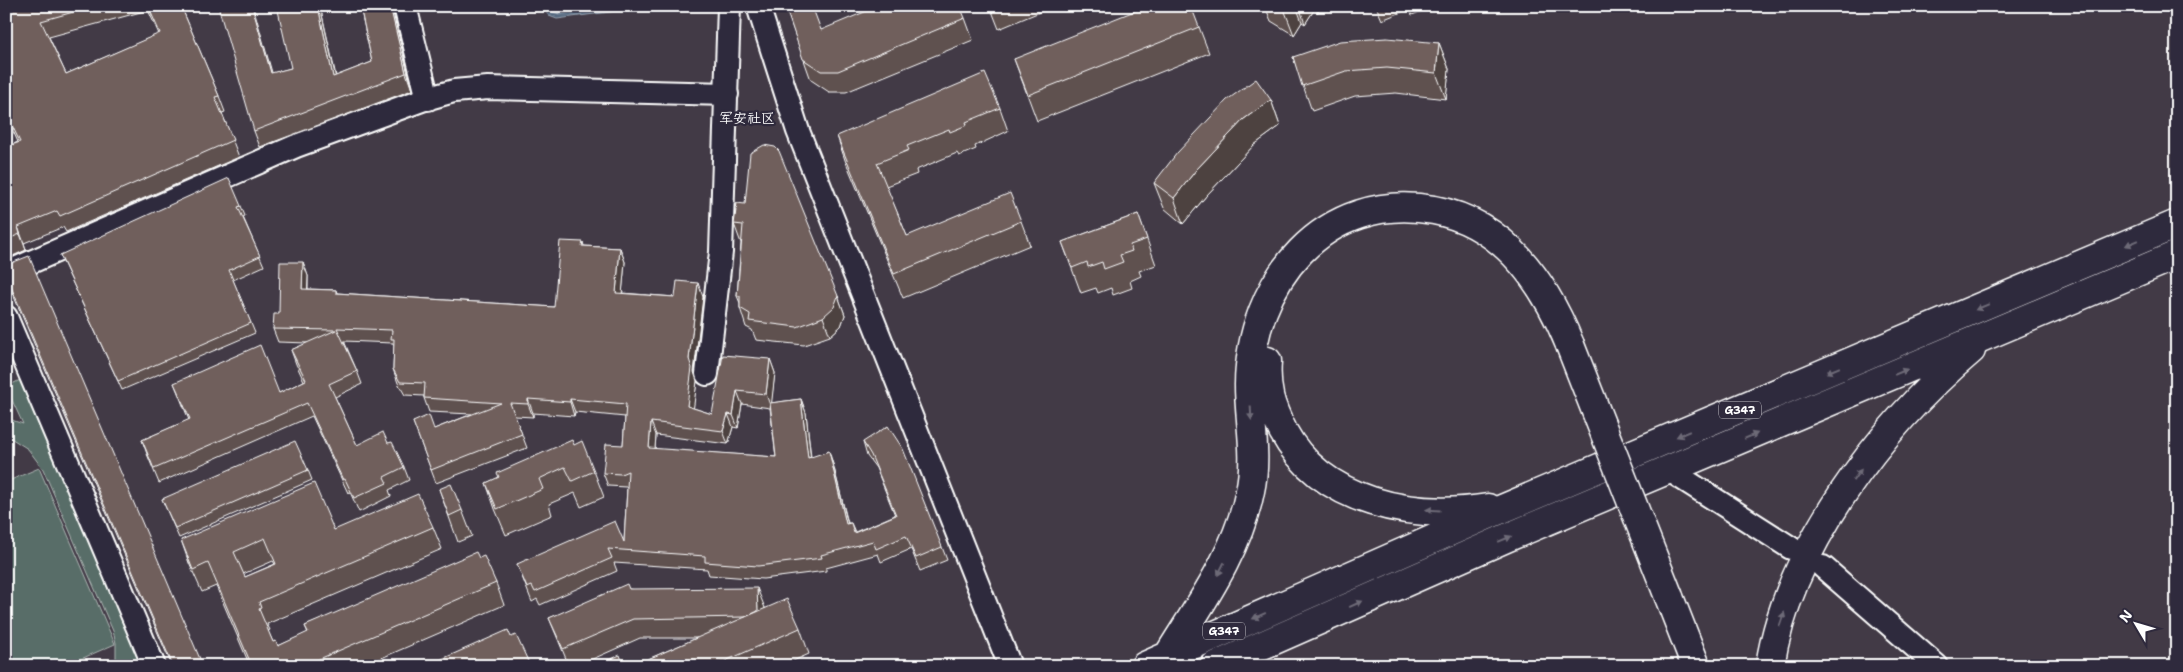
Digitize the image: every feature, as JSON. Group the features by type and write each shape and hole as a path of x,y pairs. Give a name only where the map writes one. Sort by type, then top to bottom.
{"highway":[{"path":"1156,661 1215,580 1229,552 1245,511 1253,471 1249,384 1257,330 1264,308 1282,273 1302,248 1316,236 1349,218 1388,208 1426,209 1475,223 1499,241 1526,266 1550,301 1562,348 1662,599 1696,666"},
{"path":"1516,503 1470,510 1400,507 1359,498 1321,477 1310,468 1287,438 1270,403 1265,383 1267,356 1272,334 1279,313 1295,281 1312,260 1325,249 1347,236 1372,227 1408,223 1439,227 1468,237 1500,261 1514,276 1537,308 1562,348"},
{"name":"G347","path":"1156,661 1516,503 2177,224"},
{"name":"G347","path":"1215,666 1516,534 2177,255"},
{"path":"1770,666 1773,646 1794,587 1816,539 1839,502 1900,420 1947,372 1992,333"},
{"path":"1662,599 1680,666"}],"street":[{"path":"405,6 428,99"},
{"path":"707,374 721,252 729,6"},
{"path":"758,6 798,131 1010,666"},
{"path":"6,273 296,146 454,91 488,88 727,94"},
{"path":"6,317 154,666"},
{"path":"1669,470 1792,548"},
{"path":"1822,567 1937,666"}],"green space":[{"path":"20,380 141,666 116,666 116,643 113,631 43,469 28,449 6,435 6,418 23,424 6,387"},
{"path":"39,468 115,644 65,666 6,666 6,482"}],"water":[{"path":"541,6 625,6 617,11 557,19 549,16"}],"building":[{"path":"6,6 95,6 41,21 66,74 160,33 148,6 181,6 219,96 215,97 233,140 60,216 57,211 18,227 20,234 6,240 6,147 20,142 6,113"},
{"path":"218,6 252,6 271,73 291,68 277,6 318,6 333,77 372,62 360,6 390,6 406,73 254,131"},
{"path":"785,6 812,6 821,30 879,6 960,6 965,18 838,71 821,71 803,59"},
{"path":"1147,6 1191,6 1199,27 1028,95 1014,59"},
{"path":"1387,38 1439,43 1436,73 1387,68 1346,71 1302,86 1293,57 1340,41"},
{"path":"985,73 1000,108 966,122 967,125 950,132 949,129 907,146 909,150 877,163 907,236 1010,193 1021,221 894,274 837,136"},
{"path":"1256,79 1271,100 1244,119 1196,170 1174,198 1154,183 1177,153 1227,100"},
{"path":"764,145 775,147 779,151 838,296 834,307 823,317 797,327 749,321 750,314 740,308 740,296 737,296 743,225 734,224 737,203 745,204 750,153"},
{"path":"229,178 241,206 238,207 260,256 229,270 251,323 118,381 60,255"},
{"path":"1138,214 1147,239 1130,245 1132,251 1120,255 1123,262 1104,269 1102,262 1088,267 1087,262 1072,268 1062,242"},
{"path":"560,241 583,242 582,246 620,248 616,293 675,297 677,281 698,283 689,359 692,368 687,406 712,414 723,355 770,359 766,394 737,391 733,415 728,414 723,431 651,422 649,448 776,457 770,403 801,399 808,458 829,451 846,524 851,523 854,533 896,515 871,455 863,442 888,426 903,449 942,547 916,558 906,536 876,549 873,541 821,555 822,558 758,566 705,562 705,556 608,549 612,558 535,592 532,586 527,588 517,564 615,521 624,542 628,471 621,474 603,473 606,444 623,445 626,404 570,399 570,402 528,399 528,404 510,403 522,434 431,470 413,422 429,415 434,429 501,403 424,398 425,383 400,382 393,369 394,339 391,339 392,330 337,328 357,371 329,384 357,445 383,432 388,443 392,442 404,467 384,477 387,483 354,498 345,479 343,480 307,403 154,469 142,440 190,419 174,383 260,345 279,393 306,380 291,350 336,330 273,329 274,314 279,314 280,262 303,262 302,289 336,290 336,293 554,307"},
{"path":"29,256 203,666 173,666 6,275 6,265"},
{"path":"572,440 574,445 582,441 594,471 572,481 565,467 539,479 543,489 497,509 486,483 499,477 497,473"},
{"path":"295,441 308,470 175,528 162,499"},
{"path":"314,483 334,530 418,494 433,527 259,602 261,608 259,609 273,642 276,641 278,646 308,632 305,626 476,552 479,558 484,556 496,583 303,666 252,666 208,563 193,570 181,540","holes":["265,538 276,564 245,577 234,552"]},
{"path":"451,484 462,510 449,516 439,489"},
{"path":"627,584 629,589 757,588 758,611 745,617 633,619 563,649 549,618"},
{"path":"787,599 800,628 714,666 632,666"},
{"path":"508,630 511,637 516,635 528,661 517,666 426,666"},
{"path":"620,655 624,666 596,666"}],"district":[{"name":"军安社区","path":"747,118"}]}
